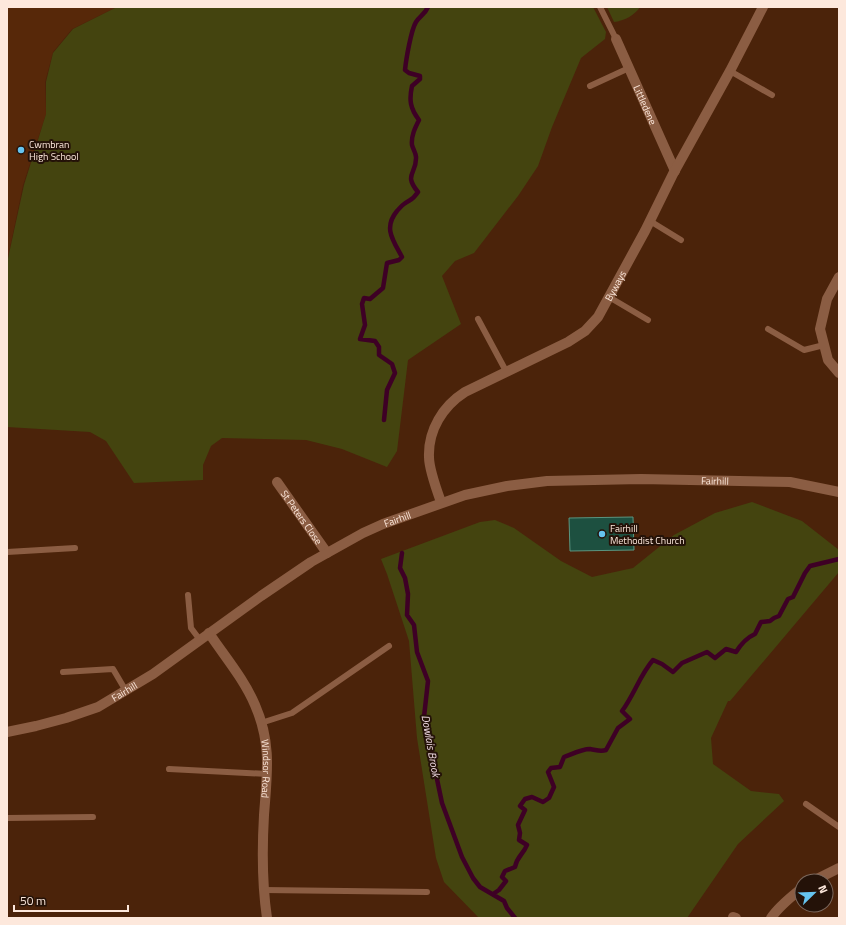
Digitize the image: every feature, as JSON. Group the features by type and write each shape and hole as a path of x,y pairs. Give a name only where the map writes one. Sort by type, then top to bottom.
{"street":[{"name":"Byways","path":"441,502 428,458 430,439 444,410 453,400 465,392 507,373 568,342 585,331 598,317 650,222 675,171 763,7"},
{"name":"Littledene","path":"616,39 675,171"},
{"path":"839,278 827,300 820,328 828,360 839,373"},
{"name":"Fairhill","path":"7,732 66,718 98,707 153,674 298,571 327,553 362,533 376,527 441,502 465,495 507,486 547,481 598,479 790,482 838,490"},
{"name":"St Peters Close","path":"277,482 327,553"},
{"name":"Windsor Road","path":"209,633 245,686 255,705 268,754 263,861 266,918"},
{"path":"829,873 839,868"},
{"path":"771,918 774,912 794,894"}],"lane":[{"path":"600,7 616,39"},
{"path":"590,86 629,68"},
{"path":"730,71 772,95"},
{"path":"650,222 681,240"},
{"path":"609,297 648,320"},
{"path":"478,319 507,373"},
{"path":"768,329 804,350 824,345"},
{"path":"7,552 75,548"},
{"path":"188,596 191,628 200,640"},
{"path":"261,723 292,713 389,646"},
{"path":"63,672 113,669 126,691"},
{"path":"169,769 268,774"},
{"path":"806,804 839,827"},
{"path":"7,818 94,817"},
{"path":"264,890 427,892"}],"shaded area":[{"name":"Cwmbran High School","path":"7,7 117,7 72,29 53,52 45,82 46,114 23,185 7,262"},
{"path":"117,7 593,7 606,32 605,39 581,58 552,127 538,166 518,196 474,253 455,261 442,276 461,324 408,360 397,451 387,467 342,449 306,440 222,438 211,446 203,465 203,480 134,483 106,441 90,432 7,427 7,263 24,185 46,114 46,82 53,53 73,29"},
{"path":"607,7 640,7 629,17 614,22"},
{"path":"752,502 802,521 839,550 839,572 730,701 728,701 711,738 713,764 751,791 779,794 784,801 738,844 687,918 479,918 444,882 436,858 417,738 409,641 381,559 480,522 495,520 514,528 561,561 592,577 633,568 674,535 715,513"}],"building":[{"name":"Fairhill Methodist Church","path":"633,517 634,550 570,551 569,518"}],"waterway":[{"name":"Dowlais Brook","path":"384,420 387,390 395,373 392,364 379,355 379,347 375,341 360,339 365,325 362,304 364,298 370,299 383,288 387,263 399,260 402,257 391,234 391,223 397,211 418,192 411,177 416,163 416,154 412,145 412,138 419,120 412,108 411,96 412,86 420,79 420,76 409,73 405,70 412,31 416,22 428,7"},
{"name":"Dowlais Brook","path":"402,553 400,568 405,578 408,594 407,615 414,625 417,652 428,681 424,717 442,803 462,857 473,878 480,887 504,901 507,908 515,918"},
{"path":"493,894 499,890 506,881 502,877 505,871 515,867 517,860 527,845 519,840 520,833 518,825 525,810 520,806 525,799 532,797 543,802 549,798 554,787 548,772 551,768 560,767 564,757 587,749 600,751 606,750 618,728 630,719 622,711 644,672 653,660 662,664 673,672 682,663 707,652 715,658 726,649 736,652 749,637 755,634 761,622 770,621 779,616 788,599 793,597 810,566 839,559"}],"place":[{"name":"Cwmbran High School","path":"21,150"},
{"name":"Fairhill Methodist Church","path":"602,534"}]}
